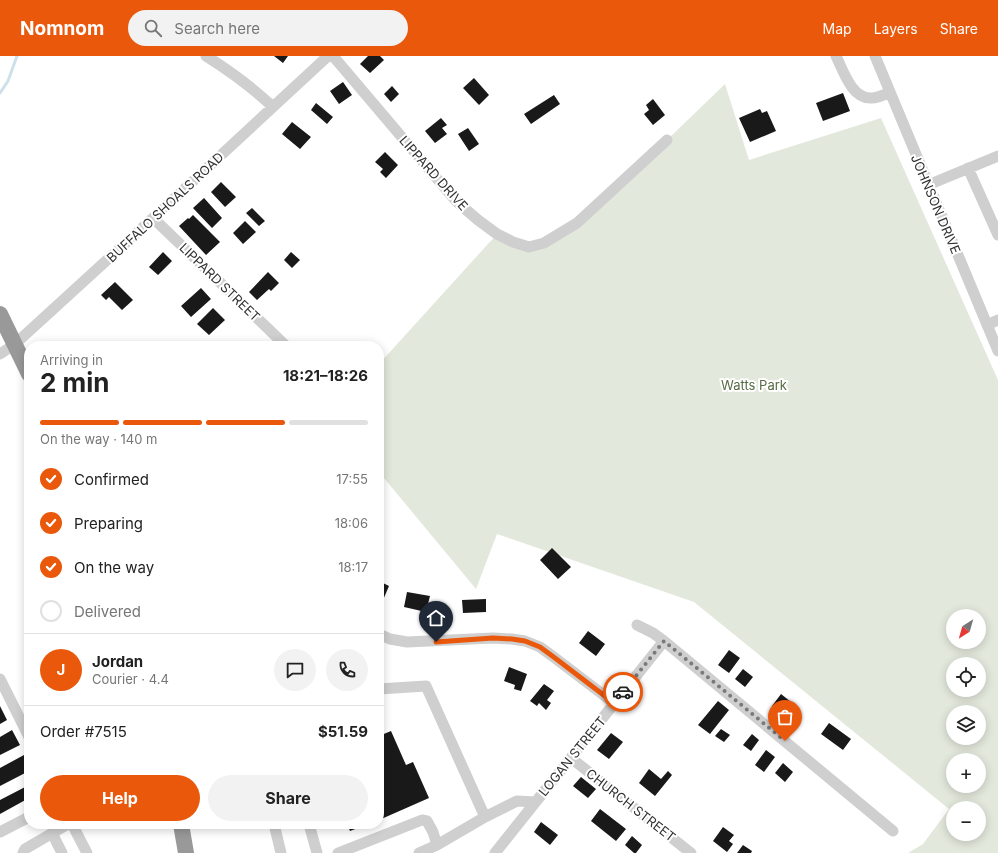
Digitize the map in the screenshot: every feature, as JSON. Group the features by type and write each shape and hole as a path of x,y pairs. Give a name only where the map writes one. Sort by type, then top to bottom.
{"highway":[{"path":"0,314 24,364"},
{"path":"183,829 186,853"}],"street":[{"path":"206,56 218,62 256,91 273,107"},
{"name":"BUFFALO SHOALS ROAD","path":"0,354 14,344 153,218 328,56"},
{"name":"LIPPARD DRIVE","path":"333,56 456,201 497,234 513,242 529,247 544,243 577,223 667,140"},
{"path":"836,56 850,84 854,90 862,96 874,98 890,92"},
{"name":"JOHNSON DRIVE","path":"874,56 998,351"},
{"path":"928,185 998,156"},
{"path":"968,168 998,235"},
{"name":"LIPPARD STREET","path":"153,218 281,341"},
{"path":"987,325 998,320"},
{"path":"637,625 653,633 664,641 894,831"},
{"path":"384,636 407,642 493,638 525,641 540,647 614,703"},
{"name":"LOGAN STREET","path":"495,853 664,641"},
{"path":"0,679 24,727"},
{"path":"384,689 426,686 485,817"},
{"name":"CHURCH STREET","path":"571,758 691,853"},
{"path":"419,853 437,845 485,817 517,801 535,802"},
{"path":"0,832 24,820"},
{"path":"338,853 422,820 427,821 433,832 437,845"},
{"path":"23,853 25,849 59,829"},
{"path":"75,829 87,853"},
{"path":"275,829 281,853"},
{"path":"310,829 317,853"},
{"path":"52,833 62,853"}],"green space":[{"name":"Watts Park","path":"725,84 749,160 881,118 998,380 998,853 908,853 923,844 946,813 946,841 986,841 986,801 946,801 946,807 694,602 497,534 476,589 384,478 384,358 497,234 529,247 557,236 667,140"}],"building":[{"path":"274,56 288,56 283,63"},
{"path":"368,56 380,56 384,60 370,73 360,64"},
{"path":"474,78 489,95 479,105 463,88"},
{"path":"343,82 352,95 339,104 330,91"},
{"path":"392,86 399,94 391,102 384,94"},
{"path":"843,93 850,111 823,121 816,103"},
{"path":"554,95 560,104 531,124 524,114"},
{"path":"653,99 665,115 653,125 644,114 649,110 646,105"},
{"path":"316,103 333,117 327,124 311,110"},
{"path":"760,109 762,113 767,111 776,131 750,142 739,118"},
{"path":"441,118 447,125 442,128 447,134 435,143 425,131"},
{"path":"292,122 311,137 300,149 282,134"},
{"path":"468,128 479,144 469,151 458,134"},
{"path":"385,152 398,165 386,178 380,172 383,169 375,162"},
{"path":"221,182 236,197 225,207 211,192"},
{"path":"204,198 222,218 212,228 193,208"},
{"path":"252,208 265,221 259,226 246,213"},
{"path":"193,215 220,242 206,255 179,226"},
{"path":"245,221 256,232 243,244 233,233"},
{"path":"163,252 172,261 158,275 149,267"},
{"path":"291,252 300,260 292,268 284,260"},
{"path":"268,272 279,283 271,291 269,289 257,300 249,292"},
{"path":"115,282 133,300 122,310 109,297 106,300 101,295"},
{"path":"201,288 211,299 191,317 181,306"},
{"path":"213,308 225,320 209,335 197,324"},
{"path":"552,548 571,567 558,579 540,560"},
{"path":"384,584 389,586 384,598"},
{"path":"407,592 430,596 426,612 404,607"},
{"path":"486,599 486,612 463,613 462,600"},
{"path":"588,631 605,644 596,656 579,643"},
{"path":"729,650 740,658 729,673 718,665"},
{"path":"509,667 527,674 521,691 514,689 515,685 504,681"},
{"path":"743,669 753,677 745,687 735,679"},
{"path":"544,684 554,691 547,700 551,703 546,710 539,703 537,706 530,701"},
{"path":"781,694 791,702 782,714 772,706"},
{"path":"718,701 729,710 710,734 698,725"},
{"path":"0,706 7,720 0,724"},
{"path":"829,723 851,739 843,750 821,734"},
{"path":"721,729 730,735 724,742 715,736"},
{"path":"12,730 20,745 0,755 0,737"},
{"path":"391,731 406,765 413,762 429,798 384,818 384,734"},
{"path":"611,733 623,742 609,759 597,750"},
{"path":"752,734 759,740 751,751 743,745"},
{"path":"766,750 775,757 764,772 755,765"},
{"path":"24,755 24,774 0,786 0,768"},
{"path":"783,763 793,772 785,782 775,773"},
{"path":"649,769 661,779 668,771 672,775 655,796 639,783"},
{"path":"581,777 596,789 588,798 573,786"},
{"path":"24,788 24,801 0,814 0,800"},
{"path":"600,809 626,829 616,841 591,821"},
{"path":"541,822 558,835 550,845 534,832"},
{"path":"723,827 734,835 729,841 733,844 727,852 713,841"},
{"path":"632,836 642,845 636,853 625,845"},
{"path":"743,845 752,851 751,853 737,853"}],"waterway":[{"path":"0,93 8,81 17,56"}],"way so far":[{"path":"623,692 664,641 785,741"}],"route":[{"path":"436,642 493,638 525,641 540,647 614,703 623,692"}]}
